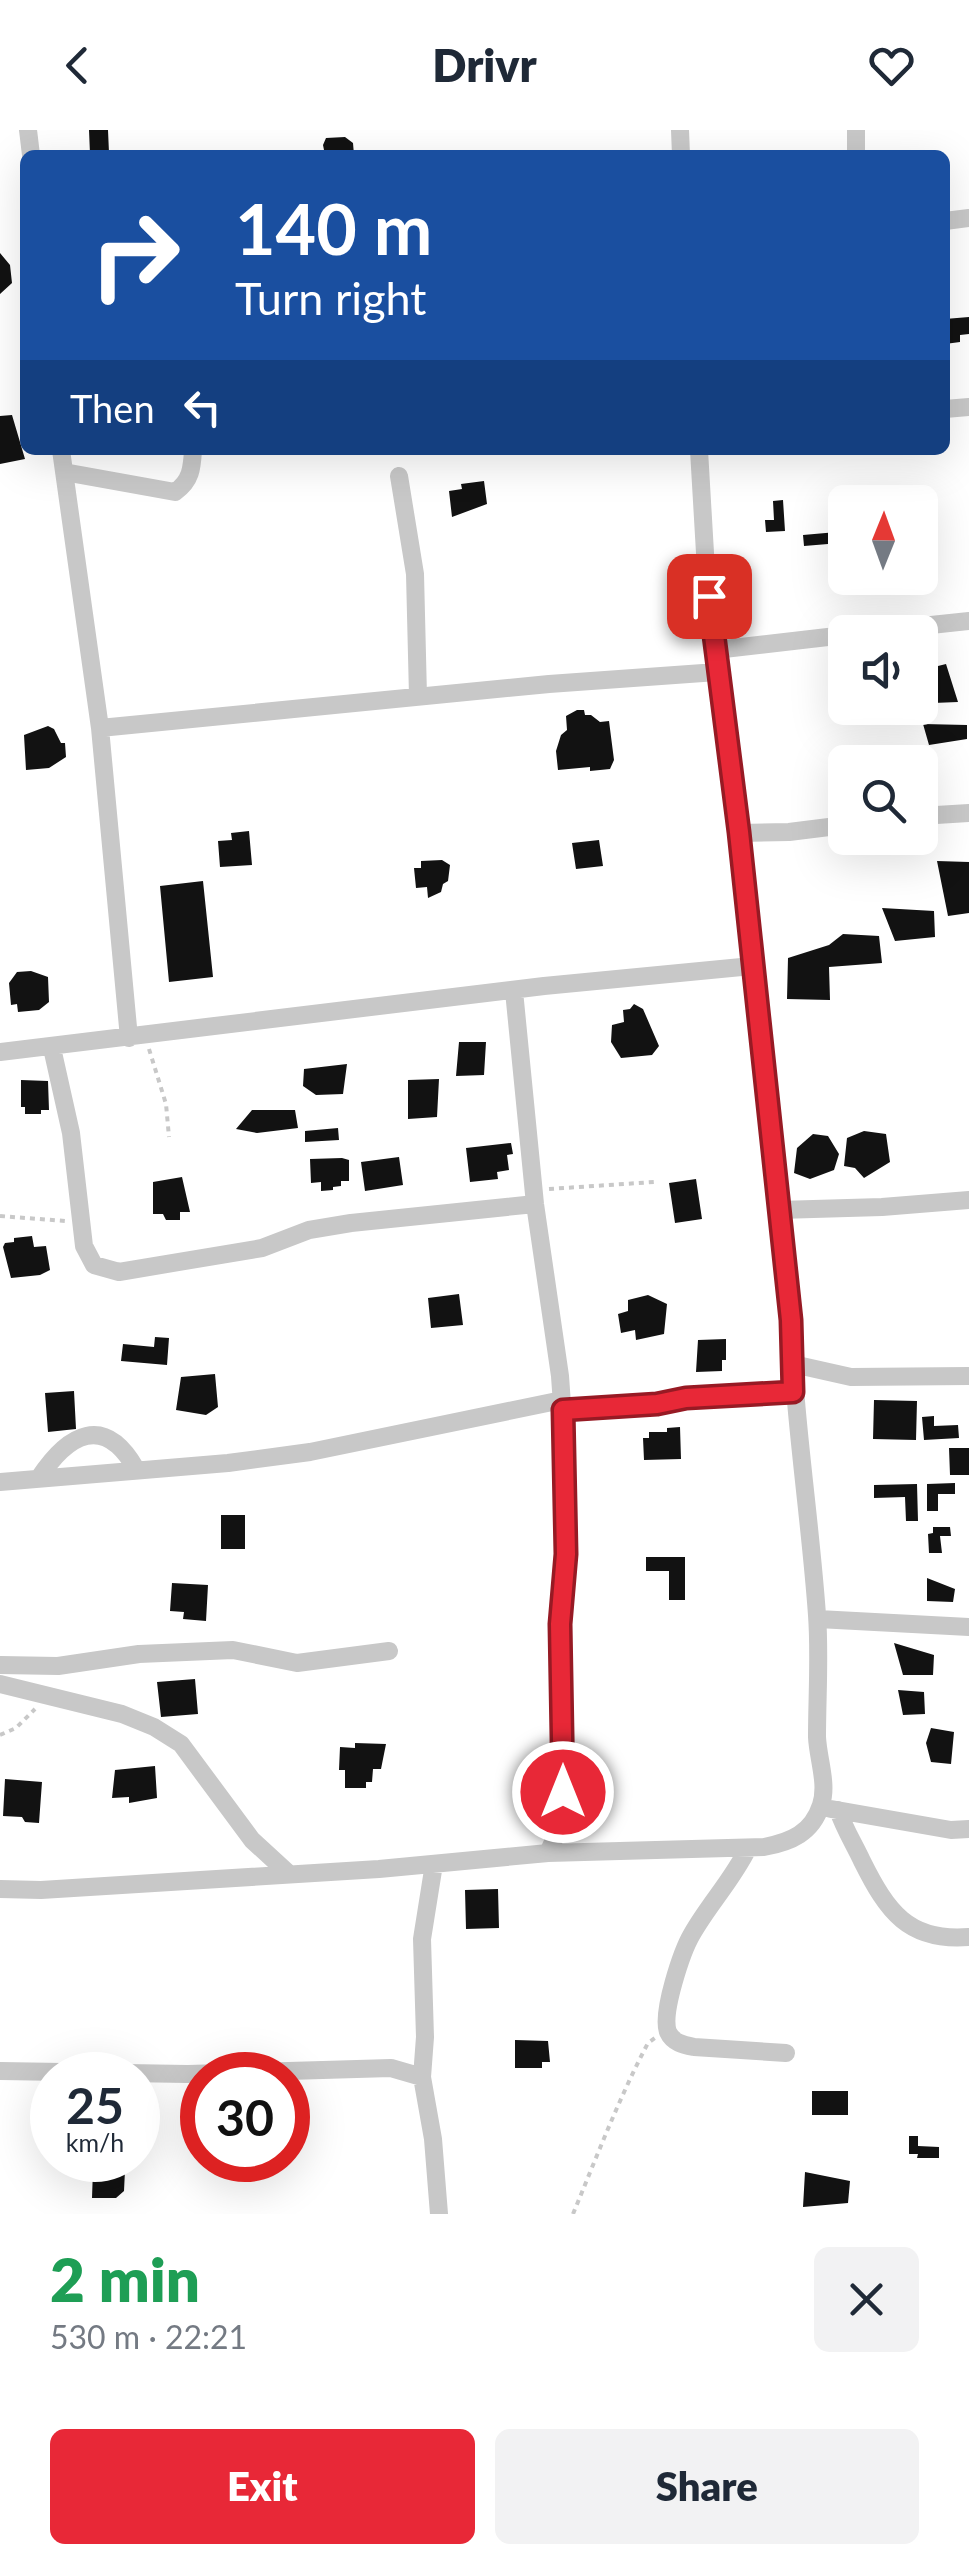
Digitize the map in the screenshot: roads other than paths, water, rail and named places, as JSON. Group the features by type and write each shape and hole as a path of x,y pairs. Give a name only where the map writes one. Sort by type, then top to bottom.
{"street":[{"path":"62,455 137,1037"},
{"path":"64,472 176,492 188,481 192,455"},
{"path":"699,455 706,570 739,832 791,1320 793,1392 818,1618 818,1743 824,1795 895,1915 910,1927 936,1937 969,1936"},
{"path":"399,476 415,574 418,696"},
{"path":"938,624 969,621"},
{"path":"715,650 828,637"},
{"path":"100,728 418,696 718,672"},
{"path":"938,815 969,813"},
{"path":"739,832 828,827"},
{"path":"0,1052 752,966"},
{"path":"514,991 534,1197 563,1405 566,1554 560,1624 562,1822 548,1853"},
{"path":"52,1048 66,1104 84,1246 94,1265 119,1272 262,1248 309,1230 534,1197"},
{"path":"779,1210 969,1200"},
{"path":"792,1364 851,1377 969,1376"},
{"path":"0,1482 228,1463 310,1452 563,1405 657,1404 686,1398 793,1392"},
{"path":"39,1478 68,1441 86,1435 116,1443 136,1469"},
{"path":"818,1618 969,1627"},
{"path":"0,1665 58,1666 139,1654 233,1650 298,1663 389,1651"},
{"path":"0,1684 122,1714 182,1744 252,1840 289,1874"},
{"path":"829,1809 969,1830"},
{"path":"0,1889 40,1890 289,1874 548,1853 748,1848 788,1843 829,1809"},
{"path":"748,1848 686,1944 671,1994 667,2026 670,2036 680,2044 720,2051 786,2053"},
{"path":"434,1864 422,1939 422,2077 440,2214"},
{"path":"0,2071 188,2074 391,2068 422,2077"}]}
